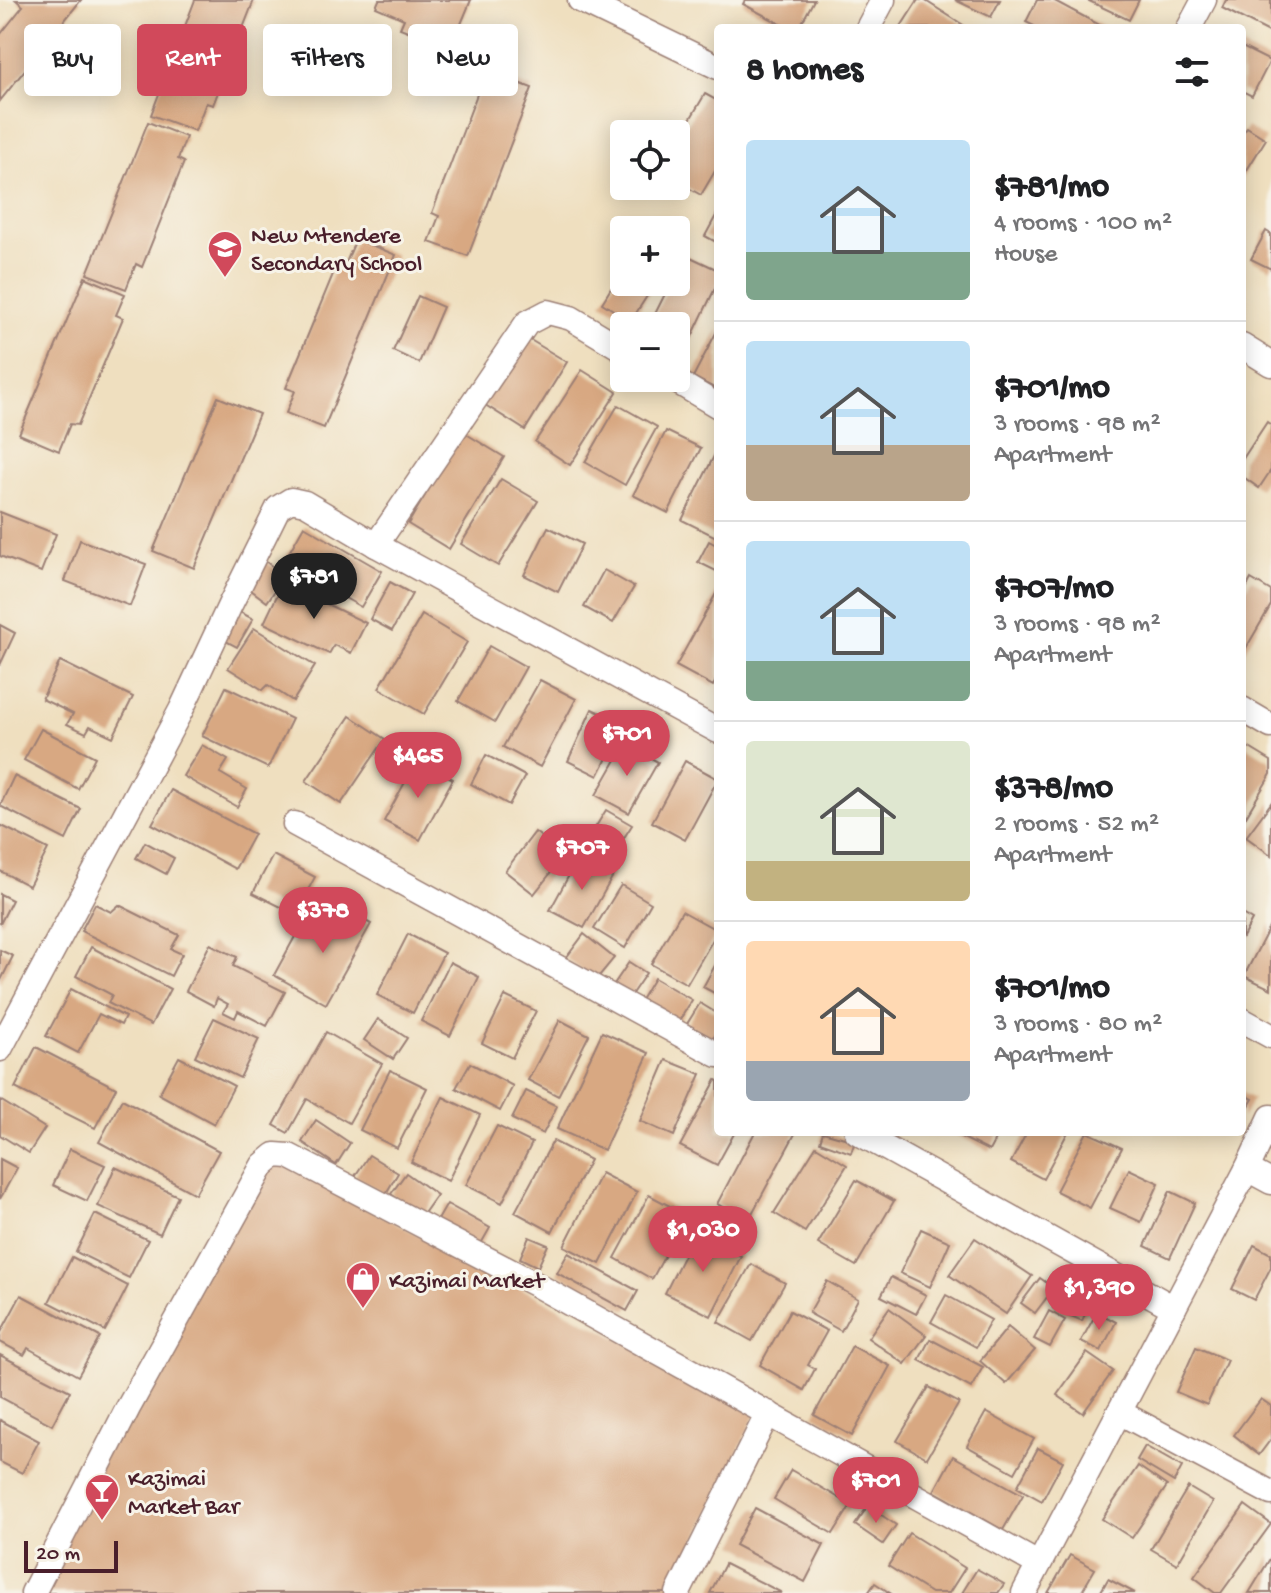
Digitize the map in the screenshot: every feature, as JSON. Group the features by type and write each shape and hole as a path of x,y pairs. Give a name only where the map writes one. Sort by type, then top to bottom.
{"street":[{"path":"580,0 714,65"},
{"path":"870,24 883,0"},
{"path":"1191,24 1204,0"},
{"path":"376,545 527,323 548,312 571,318 610,342"},
{"path":"1246,348 1271,364"},
{"path":"690,389 714,404"},
{"path":"0,1049 181,710 278,508 291,500 305,503 376,545 714,729"},
{"path":"1246,711 1271,726"},
{"path":"295,824 714,1053"},
{"path":"1246,1022 1271,1036"},
{"path":"1024,1593 1247,1169 1271,1117"},
{"path":"864,1136 1174,1308"},
{"path":"33,1593 128,1408 263,1165 275,1155 289,1156 533,1283 1038,1564"},
{"path":"1247,1169 1271,1182"},
{"path":"1119,1412 1271,1493"},
{"path":"678,1593 768,1413"}],"building":[{"path":"16,0 81,0 62,24 24,24 24,71 0,101 0,35 23,6"},
{"path":"195,0 254,0 245,24 186,24"},
{"path":"379,0 471,0 461,24 408,24 408,31 400,28 404,19 376,7"},
{"path":"745,0 814,0 801,24 780,24 743,4"},
{"path":"918,0 924,0 962,24 903,24"},
{"path":"955,0 1000,0 991,17"},
{"path":"1037,0 1053,0 1098,24 1030,24 1026,22"},
{"path":"1087,0 1139,0 1129,20"},
{"path":"1226,0 1271,0 1271,33 1222,8"},
{"path":"1246,49 1270,61 1252,96 1246,93"},
{"path":"518,83 532,88 468,256 429,242 439,216 432,213 476,96 518,96"},
{"path":"705,94 714,99 714,173 701,195 690,189 690,120"},
{"path":"158,96 217,96 213,105 206,103 195,131 151,115"},
{"path":"148,122 186,137 178,159 184,162 142,267 136,264 126,289 87,274"},
{"path":"1246,128 1266,139 1246,172"},
{"path":"714,219 714,241 705,236"},
{"path":"1266,231 1271,234 1271,269 1251,259"},
{"path":"356,239 396,255 324,428 286,413 295,391 286,388 338,262 345,265"},
{"path":"690,257 714,268 714,290 690,341 690,312 656,312 664,296 690,296"},
{"path":"85,277 125,294 116,315 123,318 78,425 70,424 59,451 19,434"},
{"path":"610,290 610,296 647,296 637,312 616,312 602,303"},
{"path":"418,296 443,307 419,363 393,351"},
{"path":"522,335 567,362 525,430 482,403"},
{"path":"714,337 714,388 693,377"},
{"path":"582,370 610,388 610,392 617,392 570,465 535,442"},
{"path":"218,397 259,414 194,568 153,551"},
{"path":"618,405 657,427 625,485 585,462"},
{"path":"1267,422 1271,425 1271,470 1259,488 1246,479 1246,454"},
{"path":"666,431 701,448 668,513 633,495"},
{"path":"463,432 504,457 449,549 408,524"},
{"path":"714,456 714,536 682,520"},
{"path":"501,479 538,501 498,566 461,544"},
{"path":"0,512 56,534 41,572 0,556"},
{"path":"304,526 382,571 361,607 283,563"},
{"path":"548,527 582,544 558,592 524,575"},
{"path":"80,540 146,564 130,606 65,581"},
{"path":"709,541 714,544 714,570 698,562"},
{"path":"265,561 285,576 267,602 247,587"},
{"path":"604,570 634,587 613,623 584,607"},
{"path":"1251,579 1271,591 1271,605 1246,648 1246,588"},
{"path":"390,582 412,594 392,631 370,619"},
{"path":"283,583 366,623 351,653 334,645 329,654 264,623"},
{"path":"714,597 714,684 676,666"},
{"path":"238,611 253,619 237,647 222,639"},
{"path":"422,615 467,642 424,714 379,688"},
{"path":"0,625 15,633 0,665"},
{"path":"254,628 315,666 293,701 268,685 263,690 228,668"},
{"path":"489,646 526,667 495,722 458,701"},
{"path":"60,661 133,697 113,737 90,726 86,733 67,724 73,714 42,699"},
{"path":"540,680 576,699 540,767 503,747"},
{"path":"226,687 292,719 268,768 202,736"},
{"path":"592,709 624,724 598,776 568,761"},
{"path":"350,716 385,739 341,804 306,781"},
{"path":"41,729 95,757 78,789 24,760"},
{"path":"625,744 658,762 629,813 596,795"},
{"path":"202,745 228,760 220,773 247,789 237,807 183,776"},
{"path":"1246,746 1271,761 1271,774 1246,816"},
{"path":"486,755 525,776 509,805 471,784"},
{"path":"417,760 453,779 420,840 384,821"},
{"path":"685,761 714,777 714,786 685,840 652,822"},
{"path":"14,776 81,809 66,840 0,806"},
{"path":"171,790 254,834 235,869 152,824"},
{"path":"1271,803 1271,855 1246,837"},
{"path":"606,810 632,825 620,844 595,828"},
{"path":"0,825 48,849 29,886 0,871"},
{"path":"535,832 565,855 534,894 505,871"},
{"path":"145,842 174,858 166,874 136,858"},
{"path":"273,855 315,877 295,914 253,893"},
{"path":"580,855 614,874 584,928 550,910"},
{"path":"621,885 651,903 625,948 594,929"},
{"path":"0,894 12,900 0,924"},
{"path":"95,904 111,912 119,905 179,935 171,949 182,954 171,976 81,931"},
{"path":"338,906 371,924 326,1004 274,975 303,922 322,933"},
{"path":"682,911 714,929 714,938 687,984 651,964"},
{"path":"1246,916 1252,920 1246,931"},
{"path":"1271,924 1271,989 1246,977"},
{"path":"408,934 444,953 413,1013 377,995"},
{"path":"584,934 614,958 595,981 566,958"},
{"path":"210,944 237,957 233,966 285,992 267,1026 238,1011 235,1018 223,1012 228,1004 217,998 214,1006 186,991"},
{"path":"91,947 170,989 151,1025 108,1003 112,995 76,976"},
{"path":"0,950 13,956 0,982"},
{"path":"450,962 479,977 450,1036 421,1021"},
{"path":"629,962 646,973 627,1001 610,990"},
{"path":"714,967 714,993 703,987"},
{"path":"654,978 692,1000 679,1021 641,1000"},
{"path":"71,989 125,1017 121,1025 99,1014 78,1053 46,1036"},
{"path":"505,996 536,1011 512,1058 482,1043"},
{"path":"700,1003 714,1012 714,1037 713,1039 687,1024"},
{"path":"214,1018 259,1039 240,1078 195,1056"},
{"path":"378,1019 407,1038 393,1059 364,1040"},
{"path":"560,1020 589,1035 558,1096 528,1080"},
{"path":"326,1032 382,1064 349,1123 307,1099 288,1133 274,1125"},
{"path":"602,1032 649,1053 604,1150 557,1129"},
{"path":"36,1047 116,1088 95,1128 15,1088"},
{"path":"179,1057 234,1086 214,1124 159,1094"},
{"path":"666,1060 701,1074 674,1136 640,1121"},
{"path":"470,1063 513,1086 500,1111 456,1088"},
{"path":"390,1070 427,1088 397,1148 360,1130"},
{"path":"714,1084 714,1136 733,1136 717,1165 680,1146"},
{"path":"526,1091 557,1106 543,1134 512,1119"},
{"path":"1246,1095 1253,1099 1246,1111"},
{"path":"443,1097 480,1115 448,1181 411,1162"},
{"path":"122,1099 219,1151 195,1194 99,1142"},
{"path":"0,1100 45,1128 29,1153 0,1135"},
{"path":"316,1120 350,1143 336,1165 302,1142"},
{"path":"497,1126 532,1143 502,1203 466,1185"},
{"path":"753,1136 794,1136 748,1221 717,1204"},
{"path":"822,1136 855,1141 851,1153 820,1142"},
{"path":"959,1136 997,1136 989,1151"},
{"path":"1025,1136 1066,1136 1043,1179 1011,1162"},
{"path":"1085,1136 1096,1136 1122,1148 1090,1208 1056,1191"},
{"path":"553,1141 590,1160 552,1232 515,1212"},
{"path":"816,1146 847,1165 805,1232 774,1213"},
{"path":"70,1149 105,1165 87,1201 53,1185"},
{"name":"Kazimai Market","path":"263,1154 757,1411 671,1593 23,1593"},
{"path":"369,1155 398,1173 385,1195 355,1176"},
{"path":"0,1159 17,1168 0,1199"},
{"path":"115,1167 178,1196 160,1234 98,1206"},
{"path":"1129,1169 1159,1183 1141,1222 1110,1208"},
{"path":"406,1173 437,1195 422,1216 391,1194"},
{"path":"601,1173 637,1192 600,1264 564,1246"},
{"path":"856,1180 894,1201 856,1266 818,1244"},
{"path":"1170,1191 1195,1203 1170,1258 1145,1246"},
{"path":"649,1195 687,1215 652,1279 615,1258"},
{"path":"447,1204 490,1228 478,1249 435,1225"},
{"path":"95,1214 148,1240 129,1278 76,1252"},
{"path":"921,1229 950,1242 930,1287 900,1273"},
{"path":"695,1233 741,1256 711,1316 665,1293"},
{"path":"529,1237 548,1245 538,1267 520,1258"},
{"path":"975,1238 1032,1276 1006,1314 949,1275"},
{"path":"1254,1245 1271,1254 1271,1267 1254,1300 1232,1289"},
{"path":"568,1253 638,1291 627,1311 557,1273"},
{"path":"72,1257 128,1286 105,1331 49,1302"},
{"path":"751,1264 785,1283 752,1341 718,1322"},
{"path":"891,1277 926,1295 916,1314 881,1296"},
{"path":"1040,1278 1054,1288 1035,1313 1021,1303"},
{"path":"827,1281 858,1299 841,1331 809,1313"},
{"path":"1062,1286 1092,1299 1082,1321 1053,1308"},
{"path":"21,1295 100,1337 78,1376 28,1348 24,1355 0,1342 0,1334"},
{"path":"946,1295 991,1320 976,1347 931,1322"},
{"path":"889,1308 926,1335 905,1364 868,1338"},
{"path":"790,1311 827,1331 808,1365 815,1369 804,1390 760,1365"},
{"path":"1049,1311 1065,1320 1050,1347 1034,1339"},
{"path":"1097,1312 1116,1322 1101,1351 1081,1341"},
{"path":"1008,1327 1035,1350 1006,1384 980,1361"},
{"path":"930,1339 983,1367 971,1388 919,1360"},
{"path":"852,1346 890,1366 852,1436 814,1415"},
{"path":"1196,1347 1227,1360 1207,1405 1176,1392"},
{"path":"1087,1353 1113,1371 1083,1413 1057,1395"},
{"path":"0,1355 70,1391 52,1425 0,1397"},
{"path":"929,1387 959,1403 927,1458 897,1441"},
{"path":"1261,1399 1271,1406 1271,1439 1259,1455 1234,1435"},
{"path":"986,1412 1034,1439 1015,1473 967,1446"},
{"path":"0,1420 39,1441 22,1473 0,1462"},
{"path":"1145,1446 1182,1467 1174,1482 1137,1460"},
{"path":"1038,1448 1063,1461 1042,1501 1017,1487"},
{"path":"953,1456 1023,1495 1003,1530 934,1491"},
{"path":"1138,1466 1167,1486 1132,1538 1102,1519"},
{"path":"791,1470 851,1505 833,1534 774,1499"},
{"path":"1188,1487 1213,1502 1177,1564 1151,1549"},
{"path":"1245,1505 1271,1524 1221,1593 1215,1593 1194,1577"},
{"path":"868,1506 896,1525 883,1544 855,1525"},
{"path":"755,1508 824,1545 805,1582 735,1545"},
{"path":"909,1533 965,1568 949,1593 931,1593 888,1566"},
{"path":"1070,1555 1095,1569 1081,1593 1048,1593"},
{"path":"1271,1557 1271,1593 1249,1593"},
{"path":"725,1564 782,1593 710,1593"},
{"path":"977,1569 1004,1584 998,1593 962,1593"},
{"path":"1108,1579 1135,1593 1100,1593"},
{"path":"875,1583 890,1593 868,1593"}],"place":[{"name":"New Mtendere Secondary School","path":"225,279"},
{"name":"Kazimai Market","path":"363,1310"},
{"name":"Kazimai Market Bar","path":"102,1522"}]}
